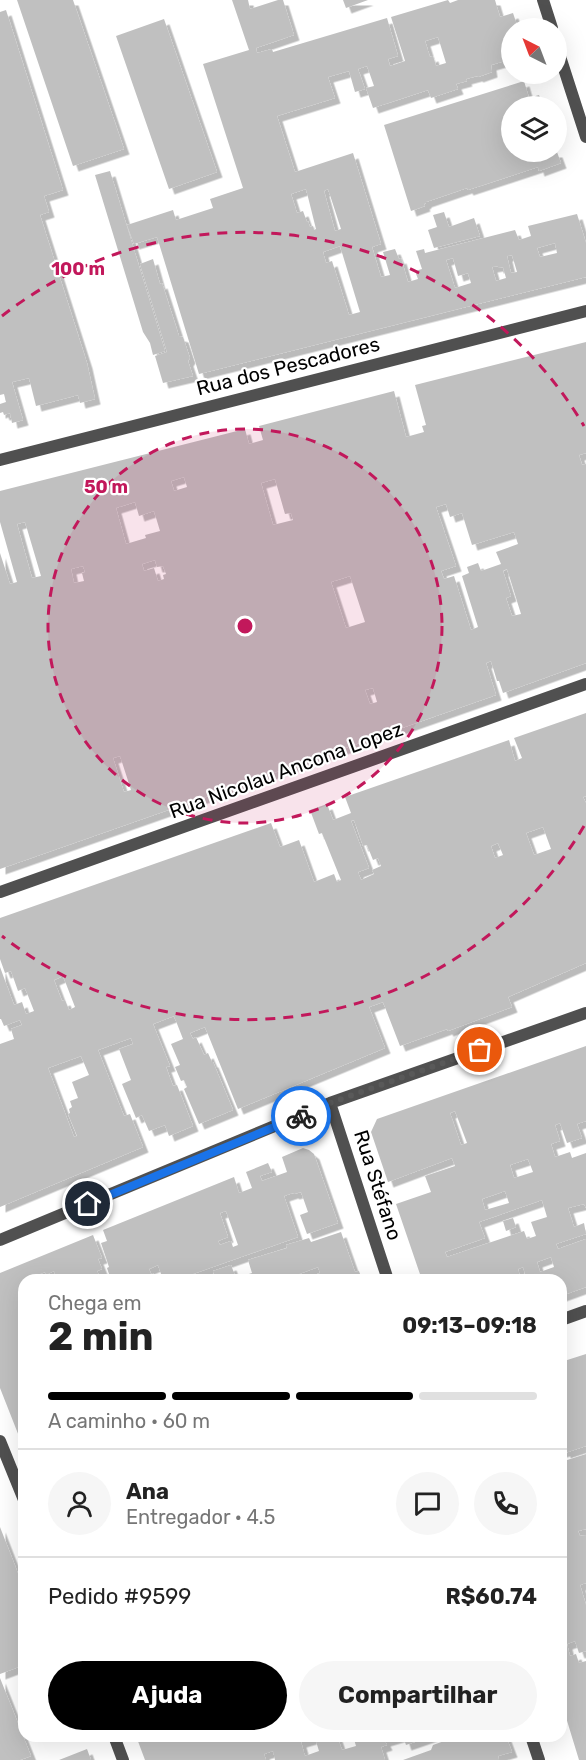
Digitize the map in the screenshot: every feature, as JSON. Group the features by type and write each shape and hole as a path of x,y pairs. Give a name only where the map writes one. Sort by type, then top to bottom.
{"street":[{"path":"543,0 549,18"},
{"path":"567,78 586,137"},
{"name":"Rua dos Pescadores","path":"0,460 586,311"},
{"name":"Rua Nicolau Ancona Lopez","path":"0,892 586,684"},
{"path":"0,1240 330,1103 586,1013"},
{"name":"Rua Stéfano","path":"330,1103 386,1274"},
{"path":"567,1318 586,1311"},
{"path":"0,1441 18,1485"},
{"path":"116,1742 123,1760"},
{"path":"533,1742 539,1760"}],"building":[{"path":"17,0 73,0 124,149 73,166"},
{"path":"232,0 248,0 250,9 283,0 294,35 256,48 257,53 272,49 273,52 387,18 398,56 388,59 390,66 405,61 391,17 448,0 450,3 458,0 495,0 500,17 513,13 515,18 501,18 501,62 491,65 492,72 466,79 467,81 456,84 458,89 431,98 428,90 373,108 366,88 374,86 367,66 358,69 365,89 355,92 349,71 328,77 335,98 277,116 295,172 353,153 381,244 372,247 381,277 390,275 383,252 395,249 399,259 401,258 408,282 418,279 415,271 422,269 416,251 424,249 425,253 515,230 519,240 531,236 528,226 577,214 586,243 586,277 199,374 157,237 134,244 127,225 173,210 176,220 213,208 210,199 243,188 203,64 249,50","holes":["438,37 446,63 436,66 433,56 430,57 425,41","306,189 316,229 314,230 313,226 310,227 303,211 297,213 291,194","328,189 341,229 335,231 324,191","555,243 557,253 540,257 537,248","340,246 360,312 349,315 332,261 326,263 323,252","512,255 517,272 511,273 507,256","453,258 458,276 468,273 471,283 455,288 446,260","492,267 503,267 506,278 496,281"]},
{"path":"343,0 368,0 346,8"},
{"path":"6,10 63,190 44,196 49,212 40,215 87,363 95,399 80,403 78,395 36,406 29,378 12,382 23,420 12,423 10,413 4,415 3,412 0,413 0,404 6,402 4,394 0,395 0,12"},
{"path":"164,19 217,172 169,189 116,36"},
{"path":"514,84 525,84 528,96 501,96 501,162 561,163 539,171 538,167 468,190 467,188 426,202 425,206 411,211 384,125"},
{"path":"110,171 165,351 153,355 150,343 143,332 95,175"},
{"path":"444,212 449,227 474,218 480,236 434,248 428,230 437,227 433,215"},
{"path":"153,259 179,336 183,337 193,376 163,383 155,356 167,352 140,264"},
{"path":"586,342 586,453 579,455 582,465 586,464 586,663 503,693 491,661 486,663 496,695 0,869 0,553 10,584 17,582 0,522 0,491 245,429 249,444 263,440 259,426 394,391 406,437 424,432 422,426 426,425 415,385","holes":["184,477 187,487 174,491 171,481","275,479 285,514 291,513 293,520 273,525 261,483","135,502 139,516 154,511 160,531 126,544 116,508","446,504 450,517 462,513 472,545 514,532 518,544 496,552 501,564 481,571 478,563 467,567 469,573 462,576 478,627 471,630 454,576 444,579 441,571 456,566 436,507","25,522 41,576 32,578 17,524","155,560 157,567 163,566 166,574 163,575 164,579 158,581 154,568 144,571 142,564","83,566 84,581 74,583 71,569","507,569 521,614 512,616 506,598 511,596 503,571","350,576 365,622 346,628 331,582","373,688 377,702 370,704 365,690","120,756 131,790 124,792 113,758"]},
{"path":"586,713 586,796 583,797 586,803 586,963 508,997 512,1007 400,1046 383,1002 369,1007 385,1048 238,1109 205,1027 190,1033 193,1039 196,1037 204,1055 208,1053 233,1110 199,1124 184,1089 187,1087 184,1080 181,1081 175,1067 180,1065 171,1044 183,1039 174,1016 153,1024 170,1066 166,1067 173,1086 177,1085 193,1126 169,1136 165,1125 149,1131 142,1115 136,1118 122,1084 131,1080 119,1049 133,1044 131,1038 98,1050 124,1116 130,1114 143,1147 0,1207 0,1044 14,1039 11,1029 22,1025 20,1020 4,1026 0,1019 0,967 14,1005 22,1002 26,1014 34,1011 25,988 18,991 11,971 5,973 0,959 0,918 271,823 280,847 299,840 314,882 334,874 337,882 341,880 310,810 327,804 333,820 351,813 345,797 509,740 515,761 522,758 514,738","holes":["354,820 363,846 367,845 373,860 378,858 381,866 372,870 374,874 361,880 358,872 369,868 351,821","543,827 551,849 534,855 526,833","498,843 503,855 495,858 491,846","63,976 75,1007 69,1010 65,1000 62,1001 54,980","81,1056 89,1075 72,1082 78,1098 70,1101 72,1107 68,1114 77,1136 74,1137 48,1068"]},
{"path":"586,1046 586,1121 577,1124 582,1138 567,1143 560,1123 555,1125 560,1141 551,1144 555,1157 570,1152 572,1158 586,1153 586,1208 584,1204 568,1208 574,1227 584,1223 586,1234 556,1244 558,1249 586,1239 586,1287 567,1294 567,1274 525,1274 523,1267 518,1269 519,1274 420,1274 396,1204 431,1192 425,1176 455,1166 452,1158 388,1182 371,1132 377,1119","holes":["455,1111 467,1143 461,1145 450,1113","528,1159 533,1172 514,1178 510,1165","505,1191 509,1203 485,1210 482,1199","542,1200 547,1217 531,1222 536,1236 527,1239 524,1231 447,1257 445,1252 485,1238 479,1222","551,1257 554,1267 540,1272 537,1262"]},
{"path":"303,1148 314,1154 338,1223 307,1234 300,1215 308,1212 301,1192 293,1193 284,1196 298,1237 193,1274 161,1274 158,1265 149,1269 151,1274 109,1274 101,1243 107,1241 103,1230 234,1177 239,1193 252,1188 246,1172 268,1163 272,1172 260,1176 262,1181 287,1172 282,1157","holes":["226,1211 238,1245 233,1247 231,1241 220,1245 218,1241 228,1237 220,1213"]},
{"path":"513,1218 516,1227 506,1231 503,1221"},
{"path":"341,1232 355,1272 359,1271 360,1274 317,1274 320,1273 318,1267 299,1274 249,1274 252,1273 248,1260 287,1248 286,1245 309,1238 311,1242"},
{"path":"93,1235 102,1258 98,1259 102,1269 97,1271 98,1274 55,1274 54,1271 48,1274 45,1272 18,1274 18,1434 0,1388 0,1273"},
{"path":"231,1265 234,1274 214,1274 213,1271"},
{"path":"586,1354 586,1446 567,1452 567,1360"},
{"path":"586,1454 586,1529 578,1531 580,1536 586,1535 586,1583 580,1585 586,1605 586,1651 579,1653 575,1641 567,1644 567,1460"},
{"path":"0,1527 18,1574 18,1667 0,1674"},
{"path":"567,1644 570,1656 576,1654 579,1663 586,1661 586,1760 579,1760 567,1721"},
{"path":"0,1678 18,1723 18,1742 25,1742 31,1756 20,1760 0,1760"},
{"path":"138,1742 301,1742 305,1756 319,1751 316,1742 339,1742 342,1750 356,1746 355,1742 386,1742 387,1745 381,1747 385,1760 275,1760 273,1751 264,1754 266,1760 145,1760"},
{"path":"441,1742 508,1742 512,1752 498,1756 499,1760 403,1760 431,1750 433,1745"},
{"path":"87,1749 91,1760 59,1760"}],"way so far":[{"path":"301,1116 330,1103 480,1050"}],"route":[{"path":"88,1204 301,1116"}]}
